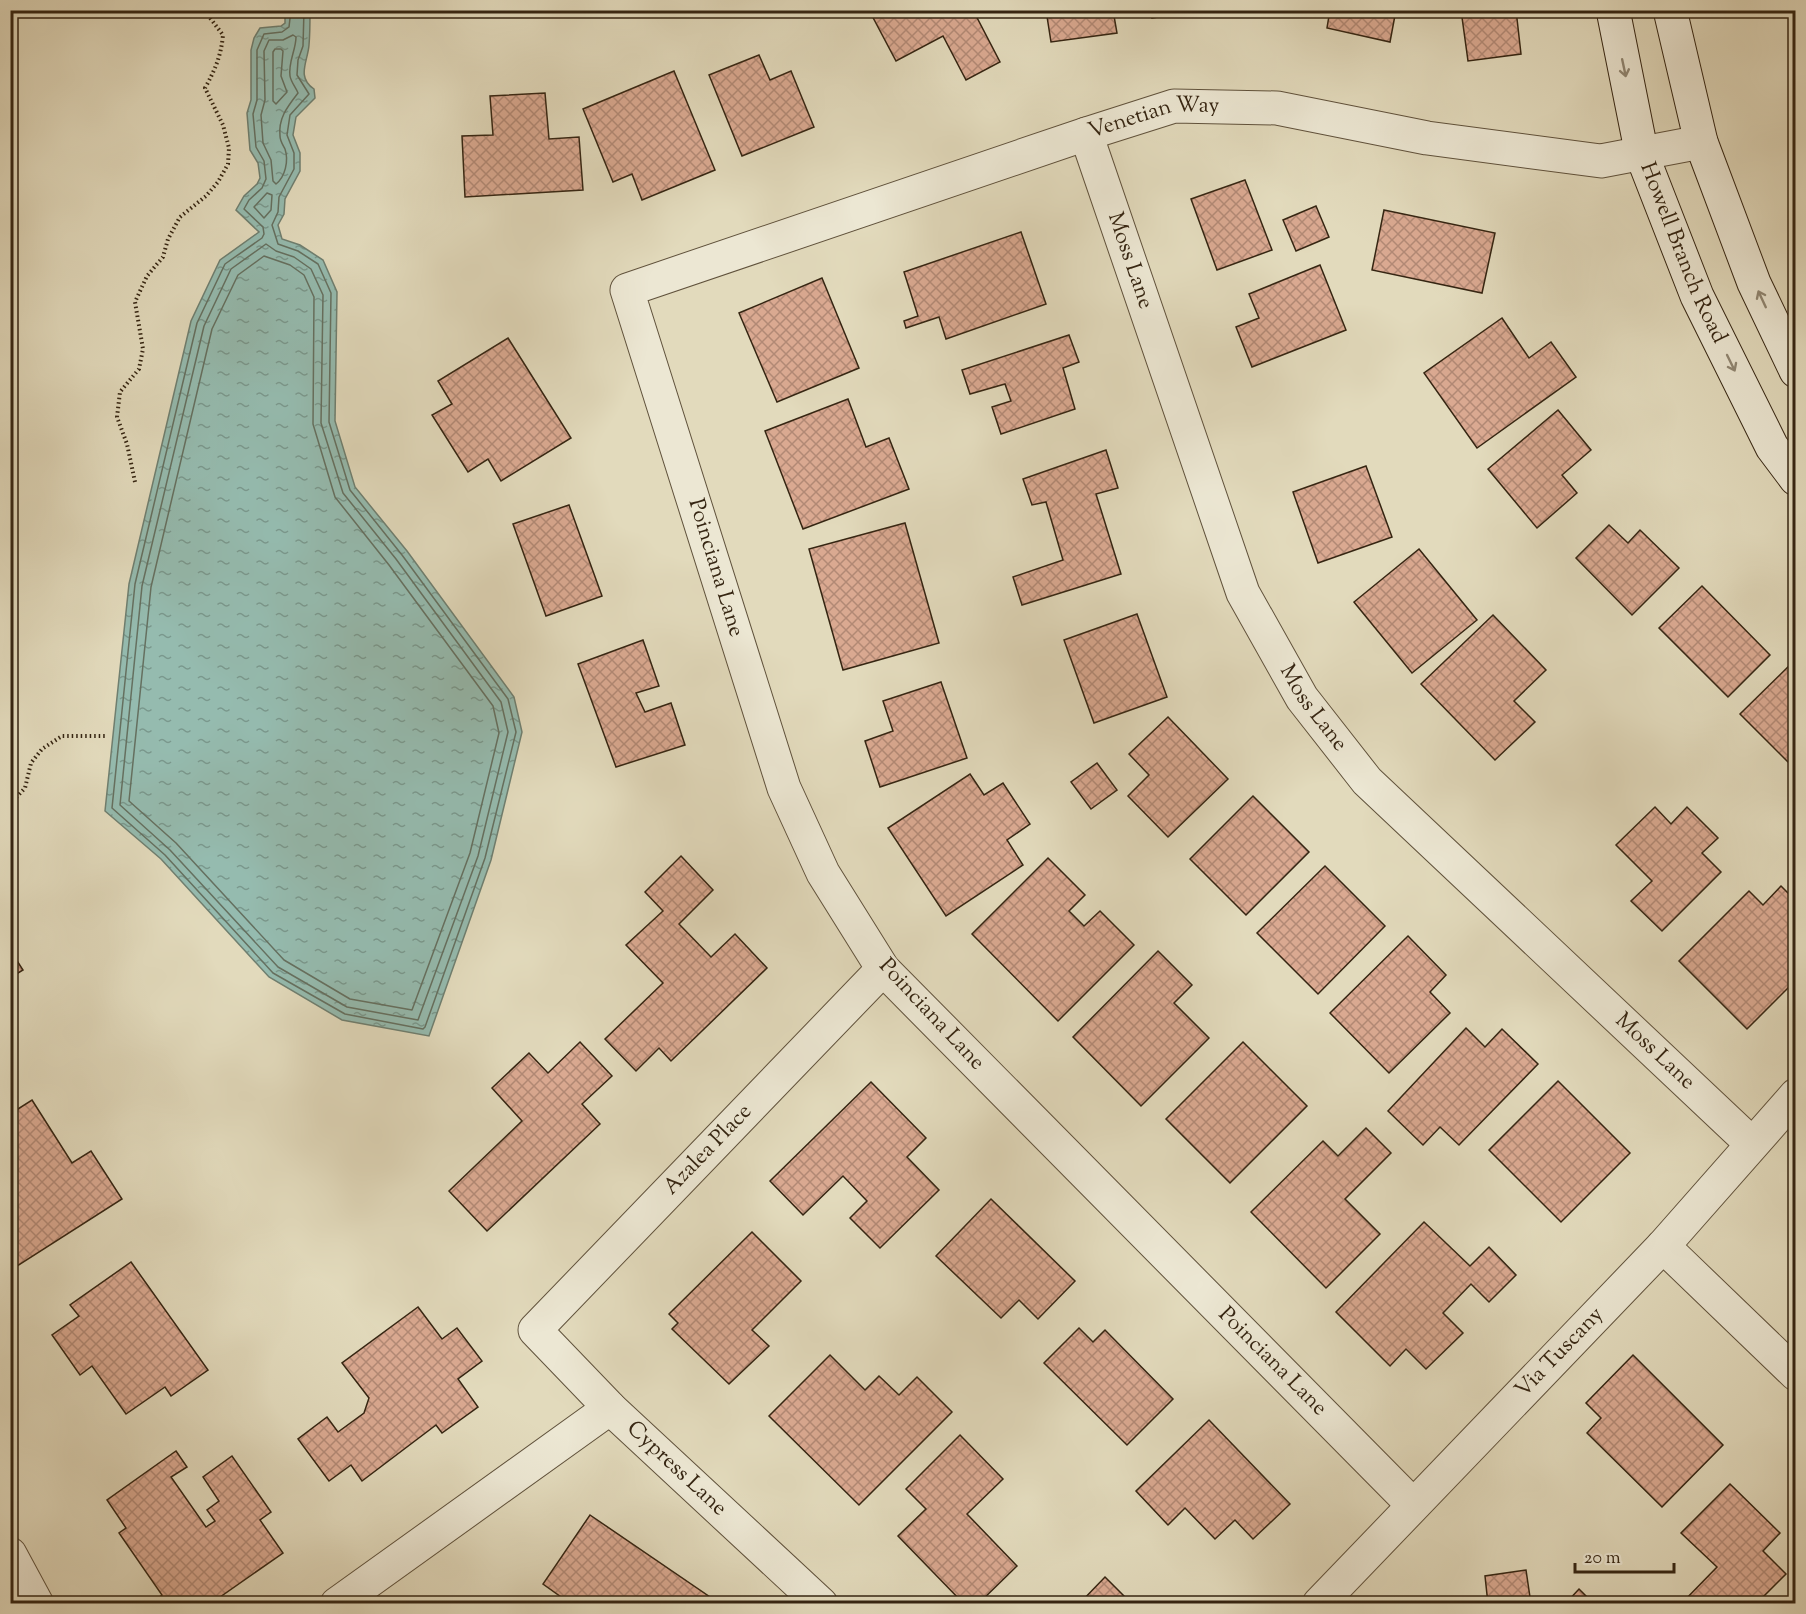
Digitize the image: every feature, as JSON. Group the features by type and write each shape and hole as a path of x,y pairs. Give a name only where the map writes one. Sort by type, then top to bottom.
{"street":[{"name":"Howell Branch Road","path":"1613,10 1642,154 1697,296 1772,447 1796,479"},
{"path":"1670,10 1701,142 1754,283 1796,371"},
{"name":"Venetian Way","path":"627,290 1174,106 1277,108 1427,138 1601,161 1701,142"},
{"name":"Moss Lane","path":"1086,134 1243,593 1302,698 1367,781 1752,1144"},
{"name":"Poinciana Lane","path":"627,290 784,788 823,873 883,969 1413,1505"},
{"name":"Azalea Place","path":"535,1330 883,969"},
{"name":"Via Tuscany","path":"1318,1604 1663,1246 1796,1095"},
{"path":"1663,1246 1796,1374"},
{"name":"Cypress Lane","path":"535,1330 610,1408 821,1604"},
{"path":"337,1604 610,1408"},
{"path":"10,1554 37,1604"}],"path":[{"path":"121,10 127,15 141,10"},
{"path":"135,482 128,444 117,417 120,392 139,369 142,348 135,302 147,276 163,257 168,239 180,217 206,196 218,182 228,164 229,148 223,125 205,87 216,70 222,53 224,35 204,10"},
{"path":"10,804 25,788 30,763 42,749 62,736 106,736"}],"water":[{"path":"285,11 310,11 309,45 304,74 305,79 314,89 315,98 296,117 293,135 300,153 300,171 285,199 284,214 278,225 282,239 300,245 323,260 337,292 335,421 355,487 407,551 514,697 522,732 491,860 429,1036 342,1020 269,977 161,859 105,811 129,584 191,321 220,260 259,232 236,210 244,196 260,178 258,163 250,150 247,113 251,100 251,50 260,28 281,26 285,23"}],"building":[{"path":"869,10 973,10 1000,62 966,80 943,36 896,61"},
{"path":"1046,10 1113,10 1117,33 1051,42"},
{"path":"1151,10 1196,10 1152,18"},
{"path":"1330,10 1396,10 1390,42 1327,28"},
{"path":"1461,10 1516,10 1521,54 1468,61"},
{"path":"759,55 770,80 791,71 814,127 742,156 709,75"},
{"path":"674,71 715,170 642,200 632,174 613,182 583,109"},
{"path":"545,93 549,139 579,137 583,190 465,197 462,136 493,135 490,96"},
{"path":"1245,180 1272,250 1217,270 1191,199"},
{"path":"1316,206 1329,237 1296,251 1283,220"},
{"path":"1384,210 1495,233 1482,293 1372,270"},
{"path":"1021,232 1046,304 946,339 939,317 906,328 904,321 918,316 904,272"},
{"path":"1320,265 1346,330 1252,367 1236,327 1259,318 1249,294"},
{"path":"822,278 859,368 777,402 739,313"},
{"path":"1502,318 1529,358 1551,342 1576,377 1477,448 1424,373"},
{"path":"1069,335 1079,362 1063,368 1075,409 1001,434 992,407 1011,401 1005,384 970,394 962,370"},
{"path":"508,338 571,438 501,481 488,459 468,472 432,415 452,404 438,381"},
{"path":"848,399 866,447 889,438 909,489 803,529 765,431"},
{"path":"1558,410 1591,450 1562,475 1577,493 1537,528 1488,469"},
{"path":"1106,450 1118,488 1096,494 1121,574 1022,605 1013,577 1063,560 1046,502 1032,505 1023,479"},
{"path":"1366,466 1392,537 1318,563 1293,492"},
{"path":"569,505 602,596 546,616 513,524"},
{"path":"905,523 939,643 843,670 809,549"},
{"path":"1609,525 1628,543 1640,530 1679,568 1632,615 1576,558"},
{"path":"1419,549 1477,620 1412,673 1354,602"},
{"path":"1702,586 1770,655 1728,697 1659,628"},
{"path":"1137,614 1167,697 1094,723 1064,640"},
{"path":"1493,615 1546,670 1514,701 1535,722 1495,760 1421,684"},
{"path":"643,640 659,686 636,693 645,712 671,703 685,745 616,767 578,664"},
{"path":"1796,659 1796,770 1740,714"},
{"path":"941,682 967,758 880,787 865,741 893,731 883,701"},
{"path":"1168,717 1228,779 1168,837 1128,796 1149,775 1129,754"},
{"path":"1097,763 1117,790 1091,809 1071,782"},
{"path":"970,774 984,795 1003,783 1030,824 1007,840 1023,865 946,916 888,828"},
{"path":"1253,796 1309,852 1246,915 1190,859"},
{"path":"1655,807 1671,824 1687,807 1718,838 1702,853 1721,872 1662,931 1631,901 1652,881 1616,845"},
{"path":"681,856 713,890 679,924 711,957 735,934 767,968 671,1061 659,1048 636,1071 605,1039 663,983 626,945 663,911 645,892"},
{"path":"1048,858 1085,895 1069,911 1084,926 1100,911 1134,945 1058,1021 972,934"},
{"path":"1325,866 1385,926 1318,994 1257,933"},
{"path":"1781,886 1796,901 1796,980 1747,1029 1679,961 1749,891 1763,905"},
{"path":"1408,936 1446,975 1430,992 1450,1013 1389,1073 1330,1013"},
{"path":"10,950 23,970 10,978"},
{"path":"1158,951 1192,985 1174,1003 1209,1038 1141,1106 1073,1037"},
{"path":"1466,1028 1485,1047 1502,1029 1538,1064 1459,1145 1440,1127 1423,1145 1388,1111"},
{"path":"580,1042 612,1076 582,1104 600,1124 487,1231 449,1191 522,1121 492,1088 529,1053 548,1073"},
{"path":"1243,1042 1307,1106 1230,1183 1166,1119"},
{"path":"10,1055 17,1066 10,1070"},
{"path":"1558,1081 1630,1153 1561,1222 1489,1150"},
{"path":"871,1082 926,1138 907,1157 939,1190 880,1248 850,1218 867,1201 843,1176 803,1215 770,1181"},
{"path":"32,1100 72,1163 91,1151 122,1199 11,1270 10,1114"},
{"path":"1366,1128 1391,1153 1345,1199 1380,1234 1326,1288 1251,1212 1323,1141 1338,1156"},
{"path":"991,1199 1075,1281 1038,1319 1019,1300 1001,1318 936,1256"},
{"path":"1424,1222 1470,1266 1489,1247 1516,1275 1489,1302 1471,1284 1443,1313 1463,1333 1426,1369 1406,1349 1390,1366 1336,1312"},
{"path":"752,1232 801,1281 752,1330 769,1346 729,1384 672,1329 678,1323 669,1314"},
{"path":"131,1262 208,1370 171,1396 165,1387 126,1414 92,1366 80,1375 52,1335 79,1316 70,1305"},
{"path":"418,1307 442,1339 457,1328 482,1361 458,1379 478,1407 442,1433 436,1425 362,1481 351,1465 329,1481 298,1439 327,1417 338,1432 364,1413 369,1398 342,1363"},
{"path":"1079,1328 1093,1342 1105,1330 1173,1399 1127,1445 1044,1363"},
{"path":"830,1355 865,1390 879,1376 899,1395 917,1377 952,1412 859,1505 769,1416"},
{"path":"1633,1355 1723,1445 1662,1507 1587,1433 1601,1418 1586,1403"},
{"path":"1209,1420 1290,1504 1253,1539 1235,1520 1215,1539 1185,1508 1168,1525 1136,1491"},
{"path":"960,1435 1003,1479 967,1514 1017,1566 978,1604 964,1604 898,1536 926,1509 906,1489"},
{"path":"176,1451 187,1467 171,1477 206,1527 215,1521 207,1510 219,1501 203,1477 232,1456 271,1512 260,1520 283,1553 210,1604 150,1604 162,1595 119,1533 126,1528 107,1500"},
{"path":"1730,1484 1780,1533 1763,1551 1786,1574 1756,1604 1681,1604 1717,1567 1681,1533"},
{"path":"590,1515 710,1597 706,1604 603,1604 597,1599 594,1604 571,1604 543,1584"},
{"path":"1526,1570 1531,1604 1488,1604 1485,1576"},
{"path":"1105,1577 1132,1604 1079,1604"},
{"path":"1579,1589 1594,1604 1565,1604"}]}
